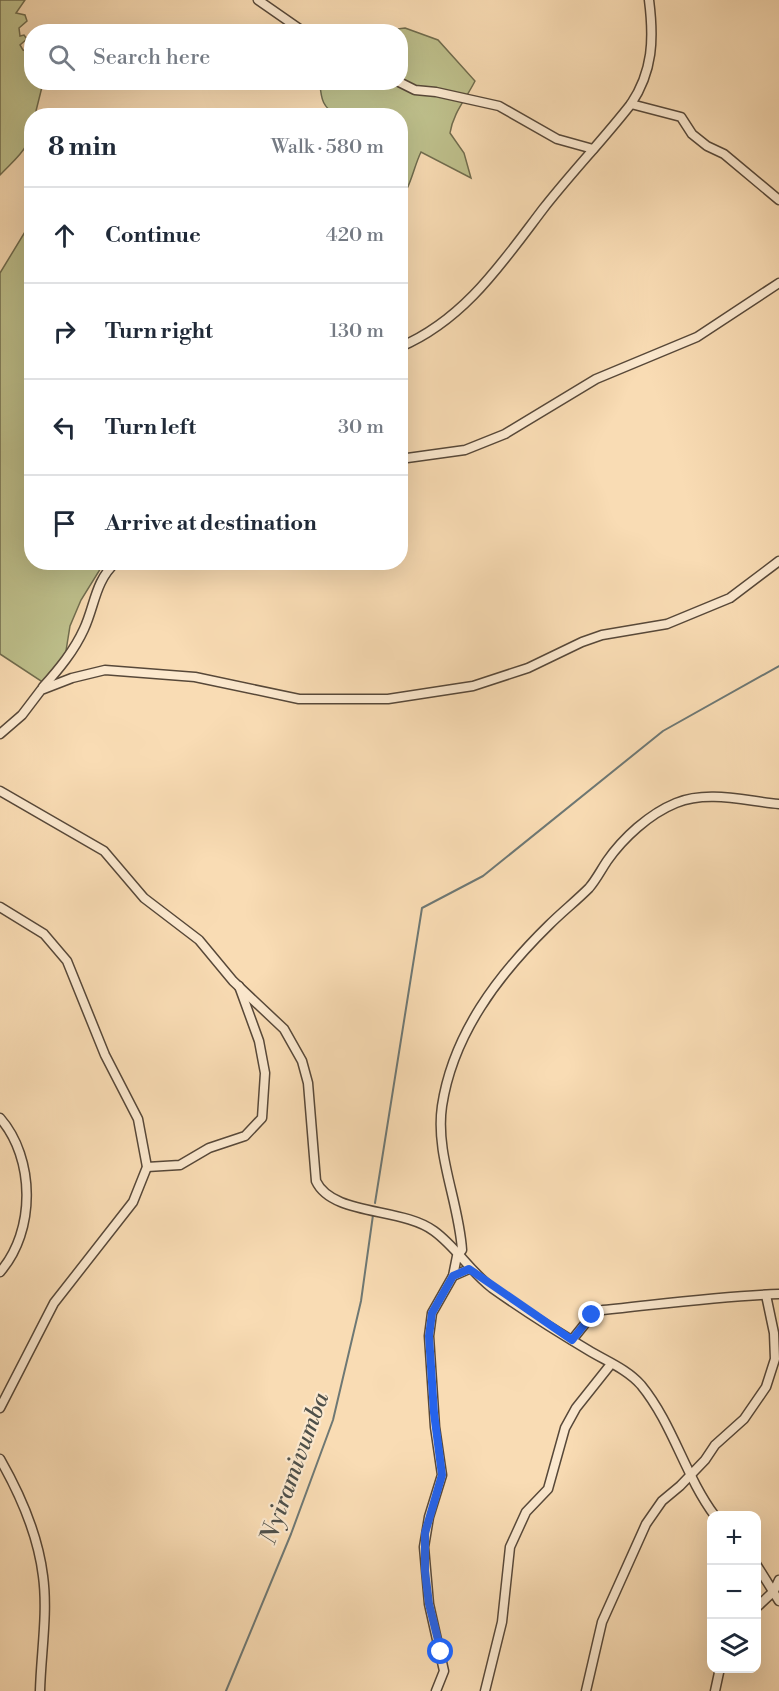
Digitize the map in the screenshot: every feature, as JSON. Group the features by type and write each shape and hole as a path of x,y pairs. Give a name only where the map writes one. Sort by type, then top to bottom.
{"street":[{"path":"258,0 292,24"},
{"path":"408,343 432,332 487,282 631,104 642,88 652,53 649,0"},
{"path":"408,86 415,90 499,106 557,139 593,149"},
{"path":"631,104 681,117 692,134 707,146 724,154 779,200"},
{"path":"408,458 465,450 506,434 596,379 697,337 779,284"},
{"path":"41,690 72,678 105,670 124,670 195,677 299,699 372,700 441,692 513,674 602,635 667,624 729,598 779,561"},
{"path":"0,734 22,715 68,658 80,638 92,609 98,584 109,570"},
{"path":"0,791 104,851 144,898 206,948 239,986 284,1029 302,1061 310,1095 316,1181 321,1189 333,1200 343,1204 377,1209 423,1225 441,1237 469,1269 572,1340 633,1377 654,1402 691,1475 713,1511"},
{"path":"436,1691 444,1671 429,1604 424,1547 429,1517 441,1481 442,1467 435,1420 429,1336 432,1313 453,1276 458,1256 462,1250 441,1127 442,1106 449,1075 459,1047 494,987 549,925 589,887 619,847 662,810 688,799 703,797 779,804"},
{"path":"0,907 44,934 67,961 105,1055 138,1119 147,1167 142,1184 127,1211 54,1302 0,1408"},
{"path":"147,1167 185,1162 209,1148 245,1136 262,1118 266,1073 259,1041 239,986"},
{"path":"0,1118 17,1142 24,1160 26,1178 21,1235 12,1258 0,1272"},
{"path":"453,1276 469,1269"},
{"path":"586,1691 602,1622 638,1539 662,1501 691,1475 715,1445 744,1419 766,1387 775,1359 774,1333 766,1294"},
{"path":"572,1340 592,1315 603,1310 681,1303 722,1296 779,1294"},
{"path":"485,1691 502,1622 510,1547 526,1512 548,1489 565,1428 576,1408 611,1364"},
{"path":"0,1459 28,1520 43,1575 44,1616 40,1691"},
{"path":"757,1565 779,1602"},
{"path":"761,1603 774,1591 779,1580"},
{"path":"715,1691 719,1673"}],"green space":[{"path":"0,0 25,0 16,13 25,15 27,21 19,28 20,36 24,35 24,42 20,45 24,50 24,90 41,90 37,108 24,108 24,149 0,175"},
{"path":"408,29 438,40 475,81 457,113 450,133 464,153 471,178 421,152 408,186 408,108 328,108 321,90 408,90"},
{"path":"24,234 24,570 100,570 81,600 70,626 65,657 47,685 0,654 0,273"}],"waterway":[{"path":"375,1203 422,908 483,876 663,731 779,666"},
{"name":"Nyiramivumba","path":"226,1691 291,1534 333,1420 361,1301 373,1215"}],"route":[{"path":"441,1652 426,1589 424,1559 425,1533 442,1475 429,1360 432,1313 453,1276 469,1269 492,1288 572,1340 592,1315"}]}
